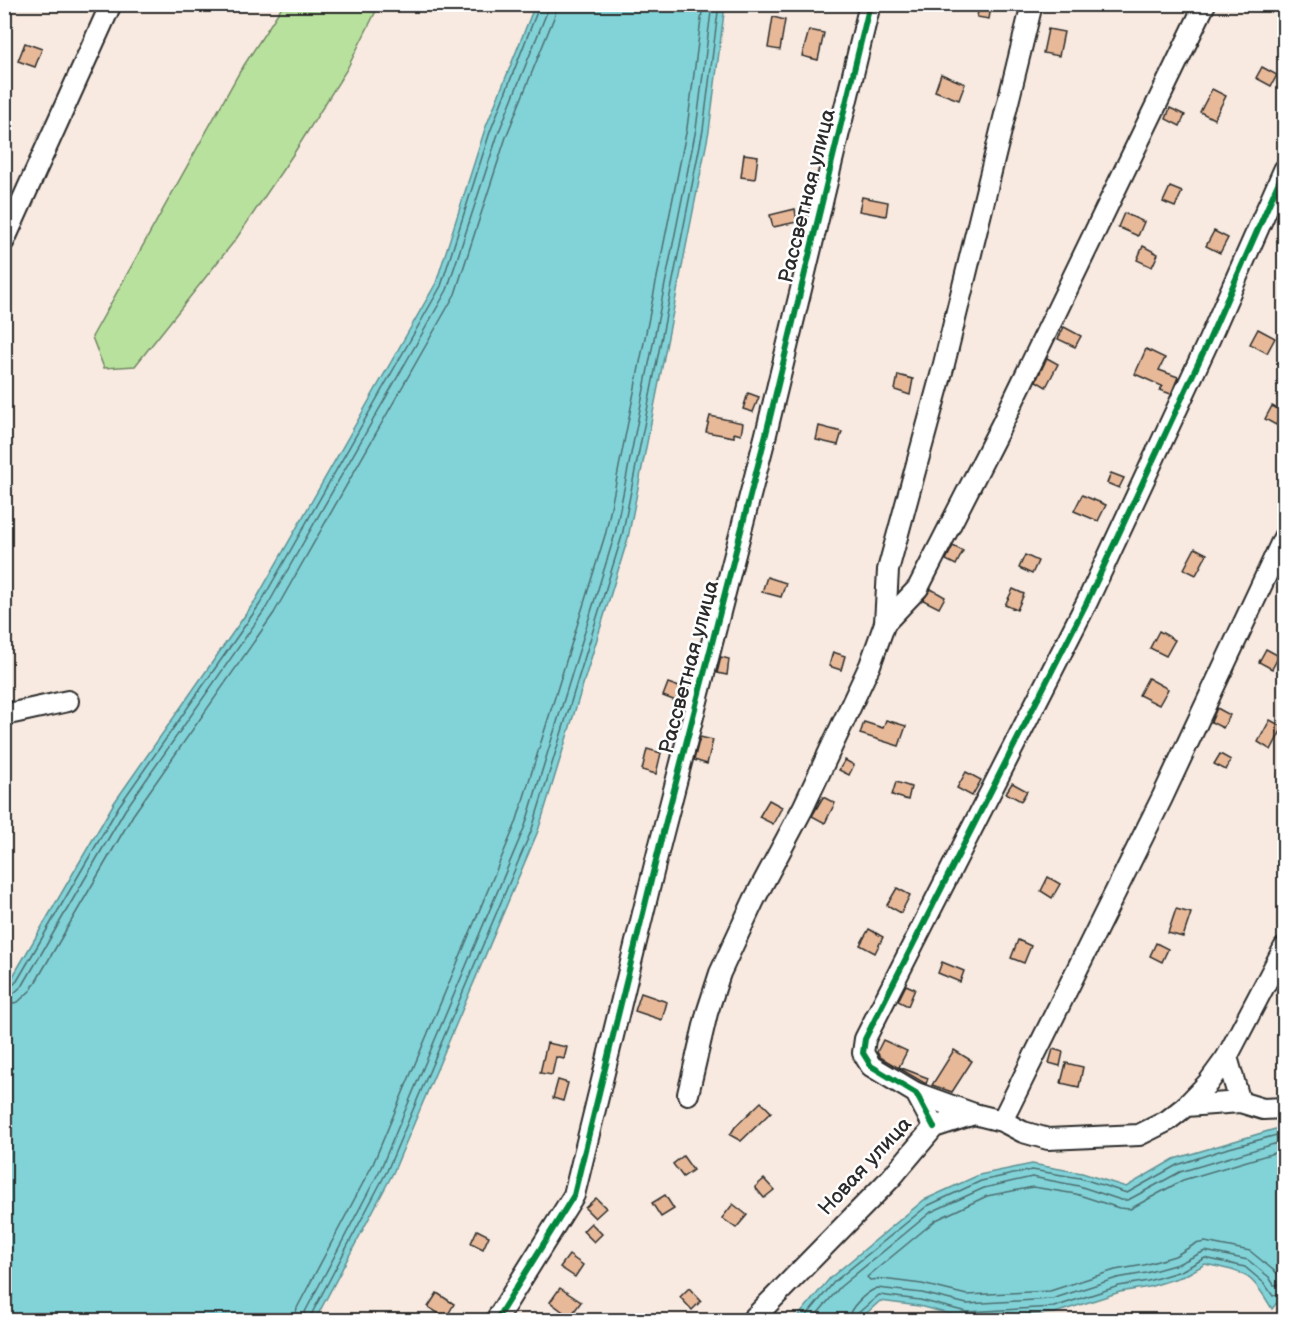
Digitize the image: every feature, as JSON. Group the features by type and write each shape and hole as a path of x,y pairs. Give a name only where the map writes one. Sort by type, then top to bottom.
{"street":[{"path":"4,241 111,4"},
{"name":"Рассветная улица","path":"496,1320 574,1195 659,848 766,434 870,4"},
{"path":"688,1094 707,1013 720,972 754,900 803,808 870,665 885,623 888,570 943,368 1032,4"},
{"path":"885,623 918,588 1002,424 1205,4"},
{"path":"1284,170 1204,351 1087,602 865,1039 863,1053 871,1066 916,1093 974,1114 1002,1121 1023,1132 1048,1139 1139,1135 1167,1121 1186,1106 1208,1083 1227,1057 1284,948"},
{"path":"1002,1121 1162,798 1284,537"},
{"path":"4,715 68,701"},
{"path":"1227,1057 1240,1102"},
{"path":"916,1093 934,1127"},
{"path":"1186,1106 1240,1102 1263,1108 1284,1108"},
{"name":"Новая улица","path":"752,1320 891,1178 934,1127 974,1114"}],"green space":[{"path":"283,5 379,5 347,69 236,239 135,366 104,368 92,337 239,73"}],"water":[{"path":"535,5 725,5 709,131 628,538 538,831 393,1173 315,1320 5,1320 5,985 12,978 114,803 255,601 436,283 485,129"},
{"path":"1284,1128 1284,1294 1272,1309 1258,1288 1246,1276 1239,1272 1205,1264 1184,1276 1149,1287 1120,1292 1055,1313 965,1318 919,1306 880,1301 859,1320 795,1320 830,1278 924,1200 979,1175 1032,1164 1082,1173 1126,1187 1174,1159"}],"building":[{"path":"979,5 991,7 989,19 977,17"},
{"path":"773,17 785,20 780,50 768,48"},
{"path":"1048,29 1064,32 1059,56 1043,53"},
{"path":"809,30 824,33 818,60 802,56"},
{"path":"25,43 42,49 35,67 18,61"},
{"path":"1262,67 1277,75 1271,86 1256,78"},
{"path":"941,74 965,84 959,100 935,91"},
{"path":"1212,89 1226,96 1214,119 1200,112"},
{"path":"1170,108 1185,115 1180,126 1166,119"},
{"path":"744,154 758,156 755,179 741,177"},
{"path":"1170,187 1182,192 1175,207 1163,202"},
{"path":"862,197 888,202 886,216 859,211"},
{"path":"795,209 797,222 773,227 770,215"},
{"path":"1124,213 1144,222 1138,236 1118,227"},
{"path":"1214,231 1228,238 1220,253 1206,246"},
{"path":"1143,246 1158,254 1152,267 1137,260"},
{"path":"1064,327 1081,336 1075,347 1058,339"},
{"path":"1258,329 1275,338 1267,353 1250,344"},
{"path":"1146,349 1165,358 1159,370 1178,377 1171,394 1160,390 1162,386 1135,374"},
{"path":"1047,358 1058,364 1046,387 1036,381"},
{"path":"898,375 913,379 910,395 895,390"},
{"path":"748,393 759,397 753,412 743,409"},
{"path":"1272,406 1284,412 1276,425 1265,419"},
{"path":"710,416 743,423 741,435 734,433 734,437 706,432"},
{"path":"819,426 842,432 838,445 816,440"},
{"path":"1111,473 1124,478 1119,488 1107,483"},
{"path":"1082,495 1106,505 1098,521 1074,511"},
{"path":"953,546 963,551 956,565 946,560"},
{"path":"1195,548 1207,554 1196,575 1184,569"},
{"path":"1025,555 1038,561 1032,574 1019,568"},
{"path":"767,577 786,583 781,597 762,592"},
{"path":"931,589 945,597 939,608 923,600"},
{"path":"1013,589 1024,594 1017,610 1005,605"},
{"path":"1159,631 1175,640 1166,656 1150,648"},
{"path":"1266,649 1279,656 1272,669 1259,662"},
{"path":"833,652 845,656 841,670 829,666"},
{"path":"721,657 729,659 727,675 717,673"},
{"path":"1148,678 1168,689 1159,705 1139,695"},
{"path":"668,683 682,688 676,701 663,696"},
{"path":"1217,708 1230,715 1223,728 1211,722"},
{"path":"886,720 906,726 899,746 860,734 864,722 883,728"},
{"path":"1270,720 1283,727 1271,750 1258,742"},
{"path":"700,737 713,740 707,764 694,760"},
{"path":"647,749 661,753 656,774 642,770"},
{"path":"1220,754 1231,760 1226,770 1214,764"},
{"path":"845,760 854,765 849,775 839,770"},
{"path":"966,772 981,780 972,796 957,788"},
{"path":"896,782 911,787 908,800 892,795"},
{"path":"1012,783 1027,791 1021,801 1006,793"},
{"path":"823,797 835,803 825,823 812,816"},
{"path":"769,800 782,807 773,824 759,817"},
{"path":"1048,877 1060,884 1052,898 1041,891"},
{"path":"897,888 910,895 901,913 887,905"},
{"path":"1176,909 1191,913 1183,937 1168,933"},
{"path":"869,929 883,937 875,953 860,945"},
{"path":"1018,940 1031,946 1024,963 1011,958"},
{"path":"1156,943 1168,949 1162,962 1150,956"},
{"path":"942,962 964,971 960,982 938,973"},
{"path":"906,985 915,989 908,1006 898,1001"},
{"path":"641,993 667,1002 662,1020 635,1011"},
{"path":"883,1040 907,1051 899,1067 928,1078 926,1084 880,1057 877,1052"},
{"path":"547,1043 567,1047 564,1059 556,1057 552,1075 540,1073"},
{"path":"1053,1049 1063,1052 1060,1066 1049,1063"},
{"path":"954,1050 972,1061 952,1092 932,1085"},
{"path":"1066,1063 1083,1067 1079,1087 1061,1083"},
{"path":"558,1080 568,1083 563,1101 553,1098"},
{"path":"761,1102 771,1112 741,1141 730,1135 735,1127"},
{"path":"683,1156 693,1170 683,1177 673,1164"},
{"path":"764,1179 774,1190 764,1198 755,1187"},
{"path":"665,1195 674,1209 661,1217 652,1203"},
{"path":"596,1198 606,1208 595,1218 585,1208"},
{"path":"733,1204 747,1215 736,1228 722,1218"},
{"path":"591,1223 602,1234 594,1242 583,1231"},
{"path":"477,1230 489,1236 483,1249 471,1243"},
{"path":"569,1255 583,1265 575,1277 560,1267"},
{"path":"560,1288 581,1302 570,1317 550,1302"},
{"path":"689,1288 701,1301 692,1310 680,1297"},
{"path":"437,1293 454,1304 446,1318 428,1307"}],"cycle path":[{"path":"496,1320 574,1195 659,848 766,434 870,4"},
{"path":"934,1127 916,1093 871,1066 863,1053 865,1039 1087,602 1209,340 1284,170"}]}
